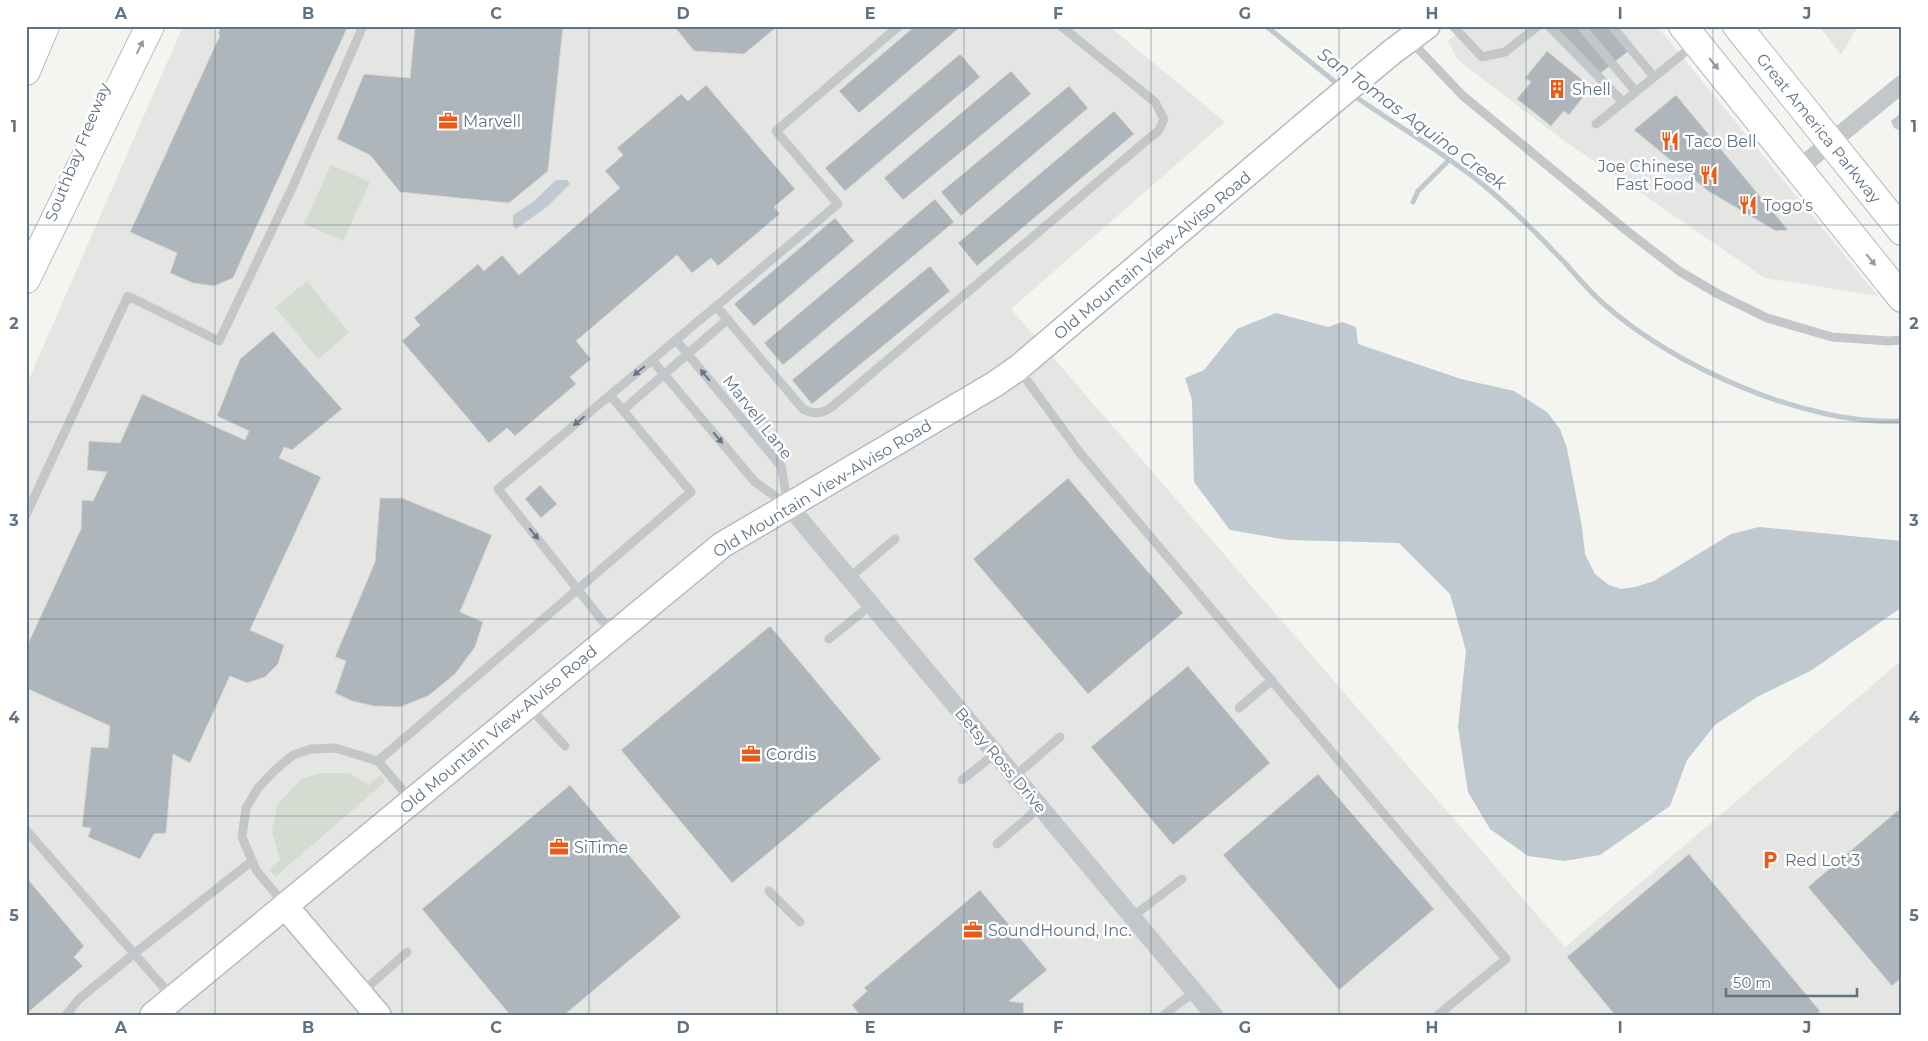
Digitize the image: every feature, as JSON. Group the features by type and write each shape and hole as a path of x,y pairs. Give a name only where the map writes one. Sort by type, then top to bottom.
{"main road":[{"path":"26,58 36,26"},
{"path":"26,71 45,26"},
{"name":"Southbay Freeway","path":"26,279 128,26"},
{"path":"26,279 150,26"},
{"name":"Great America Parkway","path":"1737,26 1902,231"},
{"path":"1690,34 1902,298"}],"street":[{"name":"Old Mountain View-Alviso Road","path":"153,1015 722,544 987,389 1018,368 1308,122 1409,39"},
{"path":"1798,169 1902,84"},
{"name":"Betsy Ross Drive","path":"788,505 1214,1015"},
{"path":"286,906 378,1015"}],"lane":[{"path":"26,515 128,296 219,341 293,186 363,26"},
{"path":"613,634 498,489 838,204 776,131 899,26"},
{"path":"716,306 803,409 813,414 824,412 1158,130 1164,119 1155,102 1061,26"},
{"path":"1453,26 1482,57 1505,52 1538,26"},
{"path":"1549,26 1623,102"},
{"path":"1581,26 1636,92"},
{"path":"1612,26 1654,77"},
{"path":"1596,124 1654,77 1690,34"},
{"path":"1409,39 1462,94 1627,231 1679,271 1718,294 1767,318 1832,337 1889,341 1902,340"},
{"path":"623,410 728,319"},
{"name":"Marvell Lane","path":"676,340 781,466 788,505"},
{"path":"652,360 755,482 788,505"},
{"path":"1018,368 1084,457 1506,959 1438,1015"},
{"path":"378,761 691,492 610,395"},
{"path":"849,578 895,539"},
{"path":"829,639 872,605"},
{"path":"1239,708 1272,680"},
{"path":"527,705 564,746"},
{"path":"1015,776 1060,737"},
{"path":"286,906 256,870 242,837 246,808 258,788 275,770 293,756 311,748 335,748 378,761 412,801"},
{"path":"962,780 996,753"},
{"path":"997,844 1040,807"},
{"path":"26,830 173,998"},
{"path":"66,1015 79,999 252,860"},
{"path":"1132,917 1182,879"},
{"path":"769,891 800,922"},
{"path":"360,994 407,952"},
{"path":"1164,1015 1195,991"}],"shaded area":[{"path":"183,26 1109,26 1225,122 1011,309 1565,947 1902,660 1902,1015 26,1015 26,386"},
{"path":"1466,26 1657,26 1878,296 1765,278 1560,138 1457,59 1448,41"},
{"path":"1819,26 1858,26 1841,55"},
{"path":"1902,112 1902,131 1894,128 1891,121"},
{"path":"331,165 370,182 343,241 304,224"},
{"path":"556,180 567,180 570,184 548,206 516,229 513,226 513,215 533,202"},
{"path":"307,281 349,333 318,359 275,307"},
{"path":"1276,313 1328,327 1342,322 1356,327 1358,344 1461,379 1514,391 1547,412 1560,429 1567,448 1582,527 1585,554 1595,574 1609,585 1621,589 1654,581 1731,534 1759,527 1902,541 1902,607 1812,670 1757,697 1715,725 1687,760 1670,806 1600,855 1564,861 1528,856 1490,829 1468,792 1458,727 1466,651 1450,594 1399,543 1288,540 1230,530 1194,482 1192,400 1185,378 1204,370 1237,329"},
{"path":"321,773 349,773 369,785 381,775 385,782 275,877 269,869 280,860 272,831 277,805 301,779"}],"building":[{"path":"221,26 348,26 233,278 214,286 193,283 170,273 177,253 130,232 220,35 218,34"},
{"name":"Marvell","path":"415,26 563,26 548,171 509,203 400,192 370,155 337,139 364,74 410,78"},
{"path":"674,26 778,26 744,54 694,51"},
{"path":"915,26 959,28 859,113 839,91"},
{"name":"Shell","path":"1559,26 1613,26 1631,49 1596,77 1556,28"},
{"name":"Shell","path":"1547,51 1591,87 1569,115 1564,111 1551,126 1517,99 1531,82 1525,78"},
{"path":"960,54 980,77 845,191 825,168"},
{"path":"1011,71 1031,94 903,200 884,178"},
{"path":"706,85 795,189 774,207 780,214 718,266 711,258 692,273 677,255 576,341 591,359 570,377 576,384 515,436 507,428 489,443 402,341 420,325 414,318 478,264 484,271 502,255 519,275 620,188 605,171 623,155 617,148 681,94 688,101"},
{"path":"1069,86 1088,108 961,216 941,192"},
{"path":"1676,95 1788,230 1776,231 1708,191 1634,130"},
{"path":"1114,111 1134,134 977,266 958,243"},
{"path":"935,199 954,222 783,365 764,343"},
{"path":"835,218 854,241 754,326 734,304"},
{"path":"930,266 950,291 812,404 792,380"},
{"path":"273,331 342,409 292,450 284,447 279,458 321,477 250,630 284,645 278,664 265,677 247,683 230,676 190,763 173,754 166,833 154,834 140,859 88,837 91,828 82,827 91,747 108,748 110,726 26,688 26,648 81,529 82,500 93,501 107,472 87,470 89,441 120,443 142,394 245,440 249,431 217,416 240,359"},
{"path":"1068,478 1183,613 1088,694 973,559"},
{"path":"540,485 557,504 541,518 525,499"},
{"path":"380,498 402,498 492,535 460,612 483,622 475,647 455,674 428,696 400,707 374,706 352,701 335,693 346,661 335,657 375,562"},
{"name":"Cordis","path":"770,626 881,759 732,883 621,750"},
{"path":"1188,666 1270,763 1173,845 1091,747"},
{"path":"1318,774 1434,909 1339,990 1223,855"},
{"name":"SiTime","path":"570,785 681,917 564,1015 510,1015 422,909"},
{"path":"1902,807 1902,977 1892,986 1808,887"},
{"path":"1689,854 1820,1011 1815,1015 1615,1015 1567,957"},
{"path":"26,877 84,946 74,957 83,966 26,1014"},
{"name":"SoundHound, Inc.","path":"980,890 1047,970 1009,1001 1024,1003 1023,1015 860,1015 852,1005 867,991 864,988"}],"waterway":[{"name":"San Tomas Aquino Creek","path":"1266,26 1340,86"},
{"name":"San Tomas Aquino Creek","path":"1353,95 1471,175 1508,206 1537,234 1600,300 1634,328 1668,350 1744,388 1785,403 1825,414 1865,420 1902,421"},
{"path":"1413,202 1418,191 1449,160"}],"place":[{"name":"Shell","path":"1557,89"},
{"name":"Marvell","path":"448,121"},
{"name":"Taco Bell","path":"1670,141"},
{"name":"Joe Chinese Fast Food","path":"1709,175"},
{"name":"Togo's","path":"1748,205"},
{"name":"Cordis","path":"751,754"},
{"name":"SiTime","path":"559,847"},
{"name":"Red Lot 3","path":"1770,860"},
{"name":"SoundHound, Inc.","path":"973,930"}]}
